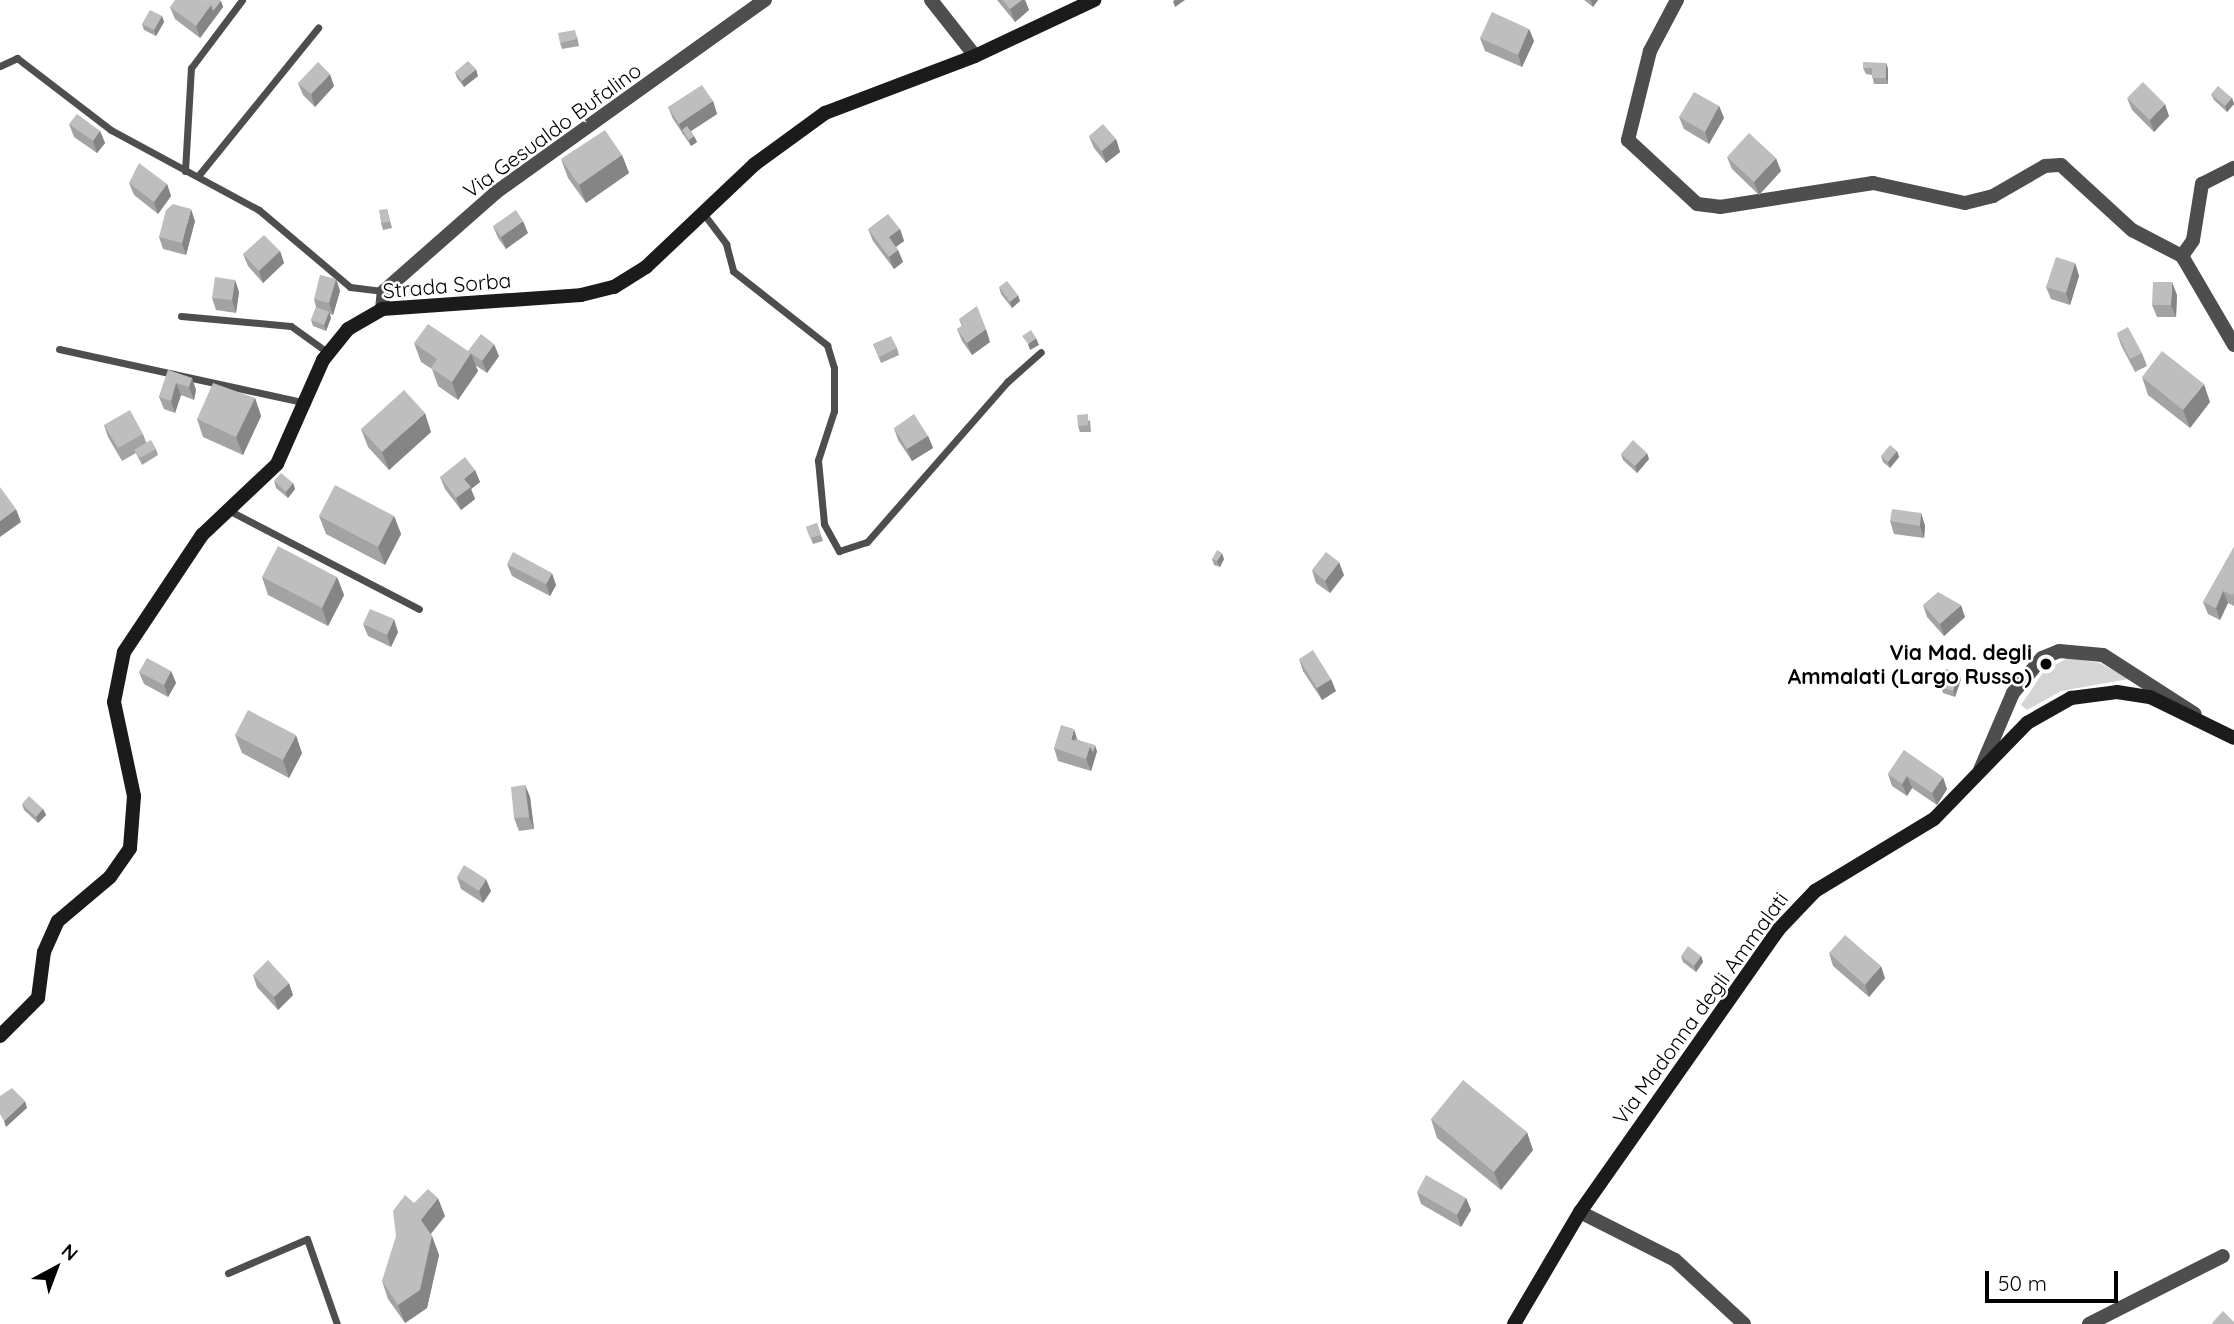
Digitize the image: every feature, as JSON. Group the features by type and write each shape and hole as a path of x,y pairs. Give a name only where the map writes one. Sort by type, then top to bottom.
{"street":[{"name":"Via Gesualdo Bufalino","path":"384,291 495,193 765,0"},
{"path":"931,0 975,56"},
{"name":"Strada Sorba","path":"0,1037 38,998 44,952 58,922 110,877 130,848 136,815 114,702 119,664 188,552 228,509 278,464 307,403 327,352 348,329 382,309 602,291 646,268 782,142 825,113 975,56 1094,0"},
{"path":"1677,0 1650,51 1628,140 1697,204 1720,207 1864,183 1965,203 1993,196 2045,166 2061,165 2132,230 2182,256 2234,345"},
{"path":"2182,256 2193,240 2202,184 2234,168"},
{"path":"382,309 384,291"},
{"path":"1976,777 2013,693 2042,658 2059,651 2103,655 2197,715"},
{"name":"Via Madonna degli Ammalati","path":"1514,1324 1580,1212 1790,915 1815,891 1934,819 2027,723 2071,698 2116,692 2197,715 2234,738"},
{"path":"1580,1212 1675,1260 1744,1324"},
{"path":"2090,1324 2224,1256"}],"lane":[{"path":"185,171 191,68 242,0"},
{"path":"198,176 318,28"},
{"path":"0,66 17,58 111,130 259,210 350,287 384,291"},
{"path":"703,213 726,244 733,271 827,345 834,368 834,411 818,460 824,524 839,551 867,542 1007,382 1041,352"},
{"path":"181,316 291,326 327,352"},
{"path":"59,349 307,403"},
{"path":"228,509 419,609"},
{"path":"228,1273 307,1239 337,1324"}],"shaded area":[{"path":"2068,658 2100,663 2129,679 2061,691 2027,710 2021,705 2044,671"}],"building":[{"path":"175,0 204,0 211,5 196,26 170,7"},
{"path":"204,0 221,1 213,11 211,5"},
{"path":"1003,0 1022,0 1010,9"},
{"path":"150,10 162,16 154,30 142,24"},
{"path":"1492,12 1529,29 1518,55 1480,38"},
{"path":"575,30 577,39 560,43 558,33"},
{"path":"468,61 476,69 462,81 455,72"},
{"path":"318,62 330,74 311,94 298,83"},
{"path":"1863,62 1886,63 1886,78 1872,78 1872,68 1863,68"},
{"path":"2143,82 2165,104 2150,120 2127,98"},
{"path":"702,85 713,101 679,124 668,107"},
{"path":"2218,86 2232,98 2225,106 2211,94"},
{"path":"1694,92 1719,106 1705,132 1679,117"},
{"path":"77,114 100,131 93,141 69,124"},
{"path":"1103,124 1116,139 1102,151 1089,136"},
{"path":"687,126 694,136 689,140 682,130"},
{"path":"605,130 622,155 579,185 561,159"},
{"path":"1749,133 1776,158 1754,182 1727,157"},
{"path":"139,163 167,184 154,202 129,183"},
{"path":"173,204 191,209 182,243 159,237 166,210"},
{"path":"387,209 390,222 381,223 379,210"},
{"path":"516,210 523,221 501,237 493,226"},
{"path":"888,214 900,229 889,237 898,250 889,257 868,229"},
{"path":"264,235 280,251 259,271 243,254"},
{"path":"2056,257 2075,263 2066,293 2046,287"},
{"path":"320,275 336,279 329,303 314,299"},
{"path":"215,277 235,280 232,300 212,298"},
{"path":"1007,281 1018,295 1010,302 999,287"},
{"path":"2153,282 2172,282 2171,305 2152,305"},
{"path":"977,306 986,329 967,343 957,329 963,325 959,319"},
{"path":"316,307 329,312 324,325 311,320"},
{"path":"428,324 471,353 452,382 431,368 437,359 414,343"},
{"path":"2128,327 2142,353 2130,359 2117,333"},
{"path":"1031,330 1036,338 1028,344 1022,336"},
{"path":"481,334 494,344 482,361 468,351"},
{"path":"891,336 897,348 879,357 873,344"},
{"path":"2162,351 2204,384 2183,410 2142,377"},
{"path":"168,370 192,378 189,387 176,383 171,401 159,397"},
{"path":"213,383 255,398 236,437 197,419"},
{"path":"404,390 425,413 382,452 361,429"},
{"path":"130,410 143,434 118,448 104,425"},
{"path":"914,414 928,436 907,449 894,428"},
{"path":"1088,414 1088,425 1078,426 1077,415"},
{"path":"151,440 156,449 140,458 134,450"},
{"path":"1633,440 1647,453 1635,466 1621,454"},
{"path":"1890,445 1897,451 1888,462 1881,456"},
{"path":"465,457 475,470 464,479 471,487 456,498 440,477"},
{"path":"281,473 293,483 286,492 274,481"},
{"path":"335,485 394,516 378,547 319,516"},
{"path":"0,487 16,509 0,521"},
{"path":"1892,509 1921,513 1920,526 1890,521"},
{"path":"817,523 821,535 810,538 806,527"},
{"path":"278,546 337,577 322,608 262,577"},
{"path":"2234,547 2233,595 2223,591 2216,608 2203,602"},
{"path":"1217,550 1222,553 1217,561 1212,559"},
{"path":"513,552 552,573 546,584 507,564"},
{"path":"1326,552 1339,562 1325,581 1312,570"},
{"path":"1938,592 1961,605 1940,624 1923,605"},
{"path":"370,609 394,619 387,635 363,624"},
{"path":"1313,650 1331,679 1317,688 1299,659"},
{"path":"147,658 171,671 164,685 139,672"},
{"path":"1946,669 1959,673 1953,691 1941,687"},
{"path":"248,710 296,735 283,760 235,735"},
{"path":"1061,725 1074,729 1071,740 1090,746 1086,759 1054,748"},
{"path":"1075,739 1095,745 1093,752 1090,746 1074,741"},
{"path":"1904,750 1943,777 1932,793 1907,776 1902,784 1888,774"},
{"path":"525,785 529,817 514,818 511,787"},
{"path":"29,796 43,809 36,817 22,804"},
{"path":"464,865 486,879 479,891 457,877"},
{"path":"1845,935 1881,966 1865,985 1829,953"},
{"path":"1688,946 1701,956 1694,966 1681,956"},
{"path":"268,960 289,983 274,997 253,975"},
{"path":"1463,1080 1527,1132 1494,1172 1431,1119"},
{"path":"12,1088 25,1101 4,1121 0,1114 0,1096"},
{"path":"1426,1175 1466,1198 1457,1215 1417,1192"},
{"path":"428,1189 438,1198 421,1220 432,1236 420,1290 398,1305 382,1281 396,1236 393,1211 405,1195 414,1203"},
{"path":"2223,1311 2234,1322 2234,1324 2212,1323"}],"place":[{"name":"Via Mad. degli Ammalati (Largo Russo)","path":"2046,664"}]}
